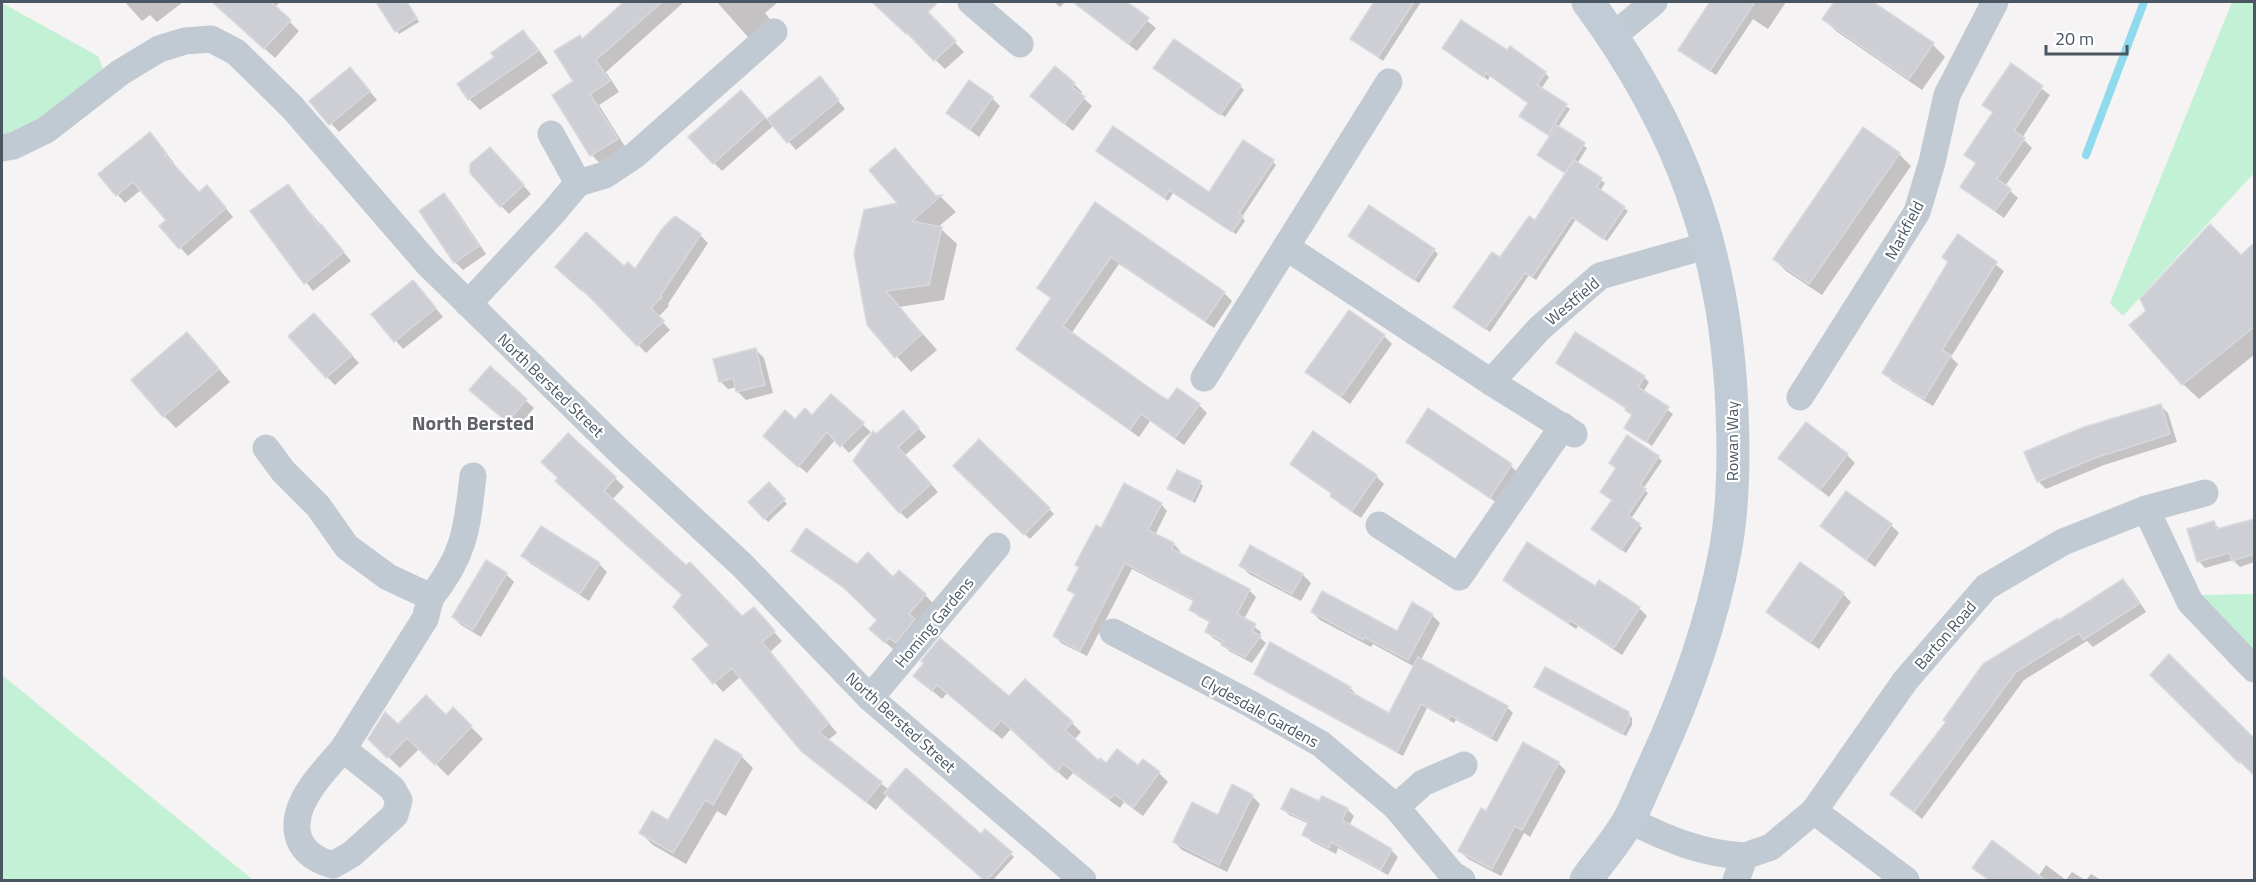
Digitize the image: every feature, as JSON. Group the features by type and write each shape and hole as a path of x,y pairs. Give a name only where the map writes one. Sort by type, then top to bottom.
{"street":[{"path":"971,2 1020,44"},
{"name":"Rowan Way","path":"1586,880 1629,820 1670,730 1696,665 1725,551 1735,465 1732,390 1725,319 1709,245 1693,190 1644,85 1588,2"},
{"path":"1613,36 1654,2"},
{"name":"Markfield","path":"1800,397 1885,266 1917,212 1932,162 1947,95 1985,6"},
{"path":"468,304 578,183 605,175 635,155 774,32"},
{"name":"North Bersted Street","path":"2,148 13,146 46,130 121,72 159,49 185,41 212,39 236,52 292,107 427,263 619,451 742,565 870,698 1083,880"},
{"path":"1204,378 1389,82"},
{"path":"551,134 578,183"},
{"name":"Westfield","path":"1491,382 1540,328 1600,276 1709,245"},
{"path":"1286,248 1568,430 1459,577 1379,525"},
{"path":"266,448 283,471 318,506 347,547 388,577 431,597"},
{"path":"343,749 425,619 431,597 446,579 462,546 468,520 473,476"},
{"name":"Barton Road","path":"1629,820 1677,842 1718,855 1740,868 1772,847 1814,811 1905,681 1986,587 2063,542 2146,510 2205,493"},
{"path":"2146,510 2190,602 2254,669"},
{"name":"Homing Gardens","path":"870,698 997,546"},
{"name":"Clydesdale Gardens","path":"1113,632 1249,703 1321,744 1396,807 1452,874 1462,880"},
{"path":"1396,807 1423,783 1464,765"},
{"path":"1814,811 1906,880"}],"green space":[{"path":"2232,2 2254,2 2254,173 2123,316 2110,303"},
{"path":"2,3 98,56 108,82 2,148"},
{"path":"2254,594 2254,656 2200,595"},
{"path":"2,675 253,880 2,880"}],"building":[{"path":"212,2 271,2 291,20 264,49"},
{"path":"376,2 407,2 417,18 395,32"},
{"path":"624,2 662,2 596,60 610,81 590,94 618,139 590,156 552,95 573,81 554,51 580,35 582,39"},
{"path":"872,2 938,2 928,12 956,41 934,61"},
{"path":"1073,2 1127,2 1149,18 1128,44"},
{"path":"1374,2 1414,2 1378,57 1350,39"},
{"path":"1710,2 1755,2 1710,71 1678,50"},
{"path":"1834,2 1873,2 1934,43 1909,79 1822,19"},
{"path":"1461,20 1507,50 1510,46 1546,72 1537,85 1567,104 1548,135 1519,116 1528,103 1486,73 1483,77 1442,48"},
{"path":"523,30 538,51 468,100 457,84 494,57 491,53"},
{"path":"1174,39 1241,85 1220,115 1153,68"},
{"path":"2011,63 2043,86 2014,131 2025,138 1997,179 2011,189 1995,211 1960,187 1976,163 1964,155 1993,112 1982,105"},
{"path":"1055,66 1075,83 1072,87 1085,97 1064,124 1030,96"},
{"path":"350,67 370,91 329,125 309,101"},
{"path":"820,76 839,100 787,143 767,119"},
{"path":"969,80 993,97 970,130 946,113"},
{"path":"741,90 765,117 713,164 688,137"},
{"path":"1557,125 1585,143 1565,173 1537,155"},
{"path":"1113,126 1209,192 1243,140 1274,160 1239,213 1243,216 1232,232 1169,190 1164,198 1096,151"},
{"path":"1863,127 1900,153 1809,284 1773,259"},
{"path":"150,132 167,154 165,155 199,192 207,185 226,208 179,249 159,226 166,220 133,182 116,196 98,174"},
{"path":"490,147 524,185 500,207 470,173 470,164"},
{"path":"895,148 936,196 942,195 912,221 942,227 929,285 886,291 922,334 895,358 867,325 854,254 864,210 897,203 869,170"},
{"path":"1574,160 1602,178 1597,187 1625,207 1603,239 1572,217 1532,277 1525,273 1485,329 1453,307 1492,252 1500,257 1529,216 1535,220"},
{"path":"288,184 319,226 321,224 344,252 304,284 250,211"},
{"path":"444,193 479,246 454,263 419,211"},
{"path":"1095,202 1225,292 1205,321 1111,257 1063,326 1168,400 1177,388 1200,404 1175,438 1141,414 1130,430 1016,349 1051,298 1037,288"},
{"path":"1369,205 1435,249 1414,280 1348,236"},
{"path":"675,216 701,234 661,295 662,297 651,308 664,321 637,346 583,290 555,267 586,232 624,266 628,262 635,269 662,229"},
{"path":"2210,224 2241,255 2254,243 2254,327 2182,385 2129,325 2146,311 2140,299"},
{"path":"1958,234 1997,262 1942,350 1951,355 1924,399 1882,373 1948,262 1942,257"},
{"path":"413,280 436,308 394,342 371,314"},
{"path":"1349,310 1385,335 1341,397 1305,372"},
{"path":"314,313 352,355 326,378 288,336"},
{"path":"187,332 219,369 163,417 131,380"},
{"path":"1575,332 1645,376 1638,387 1669,407 1646,442 1624,428 1632,415 1625,410 1626,408 1556,363"},
{"path":"756,348 765,385 736,392 733,378 719,382 713,359"},
{"path":"490,366 527,399 507,422 469,390"},
{"path":"831,394 864,423 840,447 827,432 798,467 763,436 785,410 795,419 805,408 812,415"},
{"path":"2161,404 2170,434 2095,458 2037,482 2024,452 2084,427"},
{"path":"1428,408 1512,464 1490,498 1406,442"},
{"path":"903,410 919,428 898,447 931,484 899,513 853,461 873,431 876,434"},
{"path":"1806,422 1848,454 1820,490 1778,458"},
{"path":"1313,431 1377,475 1352,511 1330,496 1332,493 1290,464"},
{"path":"568,433 616,477 604,491 686,565 690,562 742,616 754,607 775,631 762,642 829,723 819,732 882,782 866,802 801,751 732,668 713,684 692,659 709,645 673,607 682,595 555,481 558,478 541,462"},
{"path":"1627,435 1659,456 1640,485 1646,489 1628,515 1640,524 1621,550 1591,529 1612,500 1600,492 1616,468 1609,463"},
{"path":"979,439 1050,508 1024,535 953,466"},
{"path":"1177,470 1201,481 1192,501 1167,489"},
{"path":"769,482 785,499 764,519 748,502"},
{"path":"1124,483 1162,503 1148,530 1174,543 1172,549 1250,589 1237,614 1256,624 1252,631 1261,636 1245,657 1221,645 1223,641 1205,632 1210,621 1189,610 1194,600 1125,563 1080,651 1053,636 1075,594 1067,590 1079,567 1075,565 1096,525 1101,528"},
{"path":"1846,491 1892,524 1866,560 1820,526"},
{"path":"2254,519 2254,554 2232,561 2229,553 2197,562 2187,529 2214,521 2217,529"},
{"path":"541,526 600,563 580,594 521,556"},
{"path":"806,528 857,564 868,552 893,577 899,570 926,594 909,614 915,619 896,643 889,638 885,643 869,629 877,620 843,587 791,551"},
{"path":"1527,542 1595,586 1599,580 1640,607 1614,648 1570,620 1568,623 1503,580"},
{"path":"1250,545 1303,574 1292,594 1239,566"},
{"path":"486,560 507,573 473,630 452,617"},
{"path":"1800,562 1844,593 1810,643 1766,612"},
{"path":"2123,579 2139,604 2083,640 2079,633 2016,672 1914,812 1890,794 1946,722 1943,720 1983,664 2058,618 2059,620"},
{"path":"1322,591 1397,631 1412,602 1433,614 1408,660 1364,637 1363,640 1311,612"},
{"path":"940,638 1009,696 1025,679 1073,722 1065,730 1098,760 1100,758 1106,763 1117,749 1138,765 1143,759 1160,772 1133,808 1114,794 1110,799 1063,764 1057,772 1001,720 992,731 937,685 932,691 913,676 924,663 921,661"},
{"path":"1270,642 1351,687 1349,691 1389,713 1418,657 1508,706 1491,738 1450,715 1449,719 1421,704 1397,752 1254,674"},
{"path":"2169,654 2254,738 2254,775 2150,675"},
{"path":"1545,667 1629,712 1629,721 1622,734 1534,687"},
{"path":"426,695 446,715 453,707 472,726 435,765 407,738 387,758 368,739 385,712 398,724"},
{"path":"715,739 742,755 713,805 705,800 673,853 639,833 652,811 668,820"},
{"path":"1523,742 1559,762 1522,830 1515,826 1492,869 1458,851 1481,808 1486,811"},
{"path":"906,768 981,834 985,829 1012,852 987,880 984,880 884,793"},
{"path":"1232,784 1253,795 1219,865 1173,842 1192,802 1218,815"},
{"path":"1291,788 1319,801 1322,796 1348,808 1342,820 1392,849 1381,870 1331,842 1329,848 1302,835 1308,822 1281,809"},
{"path":"1992,840 2045,880 1989,880 1972,868"}],"waterway":[{"path":"2086,155 2144,2"}],"district":[{"name":"North Bersted","path":"473,422"}]}
